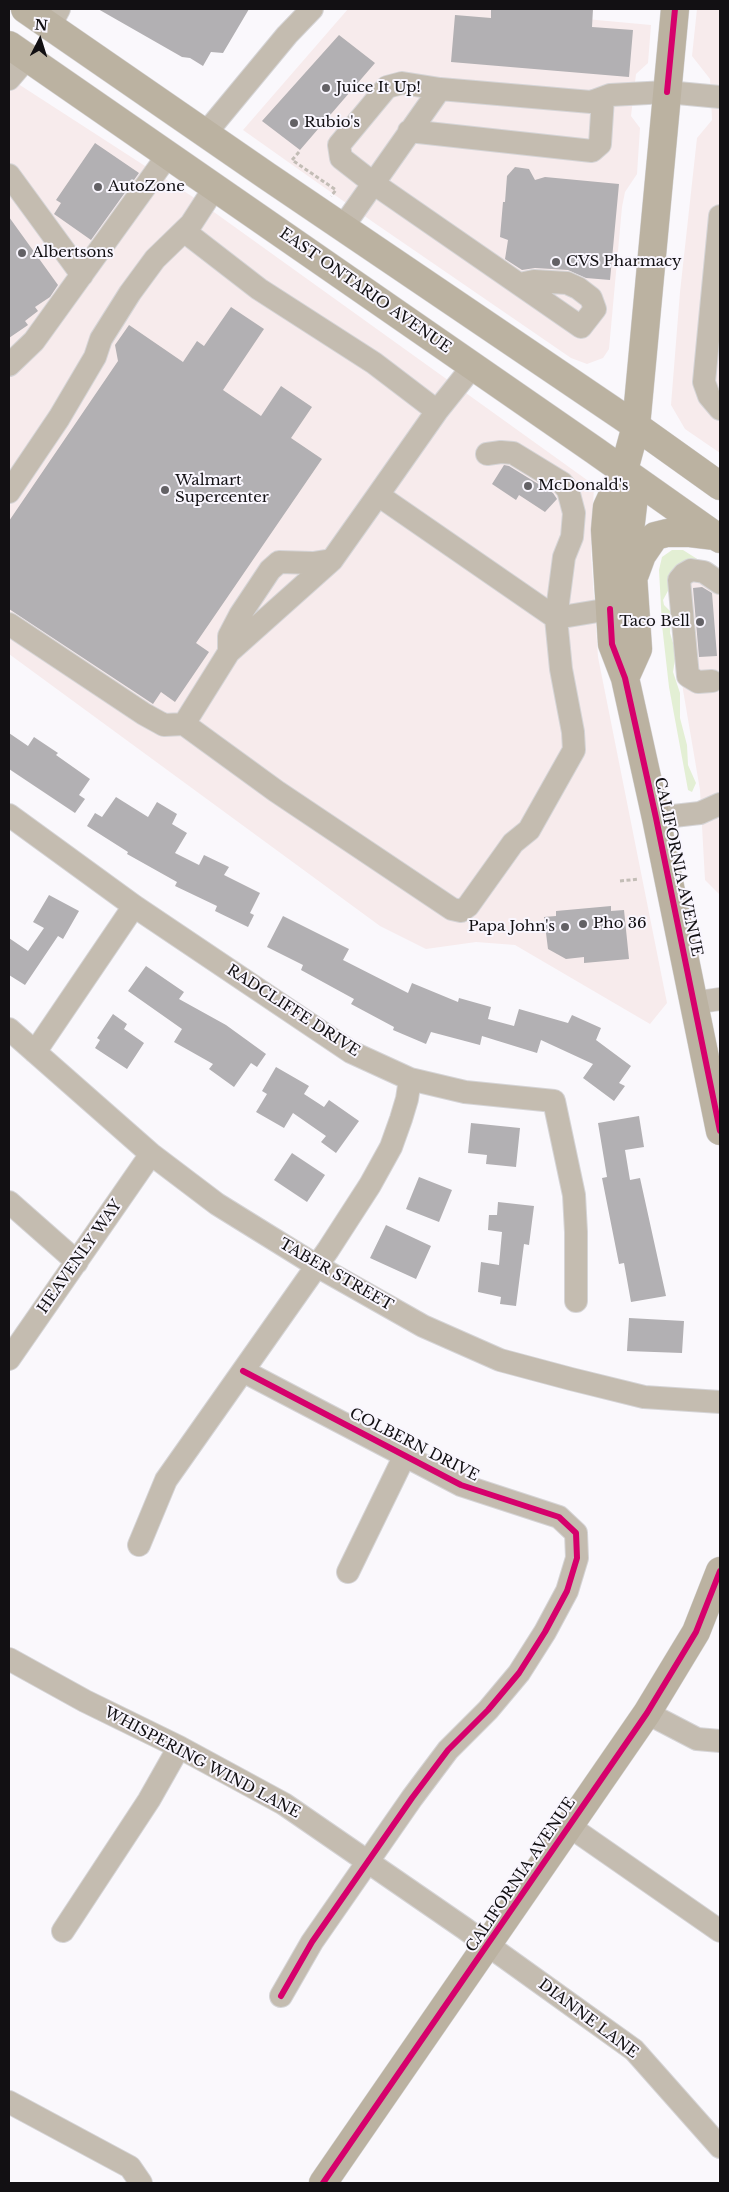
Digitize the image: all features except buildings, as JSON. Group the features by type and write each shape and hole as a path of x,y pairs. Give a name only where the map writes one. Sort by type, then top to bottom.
{"main road":[{"path":"25,9 55,17 205,134 636,426 720,486"},
{"name":"CALIFORNIA AVENUE","path":"675,9 636,426 624,470 607,507 605,530 612,644 625,678 656,818 693,1003 713,1058 720,1131"},
{"path":"18,51 55,17"},
{"name":"EAST ONTARIO AVENUE","path":"18,51 624,470 718,538"},
{"name":"CALIFORNIA AVENUE","path":"624,470 633,505 630,531 638,649 625,678"},
{"path":"633,581 642,555 656,536 667,533 690,533 718,538"},
{"name":"CALIFORNIA AVENUE","path":"323,2183 647,1713 696,1632 720,1571"}],"street":[{"path":"205,134 287,35 312,9"},
{"path":"9,79 18,51"},
{"path":"520,284 534,281 567,283 578,288 591,298 595,309 582,327 373,183 340,158 339,145 387,87 402,83 440,89 591,102 610,95 668,92 720,98"},
{"path":"342,228 440,89"},
{"path":"409,131 592,151 600,144 603,98"},
{"path":"9,365 34,341 168,155"},
{"path":"9,175 82,275"},
{"path":"9,492 59,418 95,357 101,338 130,293 155,259 192,224 215,187"},
{"path":"720,216 704,382 709,396 720,409"},
{"path":"184,231 259,289 374,363 437,411"},
{"path":"184,724 229,652 332,560 437,411 473,366"},
{"path":"9,624 144,714 164,725 184,724 284,796 452,909 461,911 468,906 513,843 529,830 574,750 573,732 561,669 556,618 564,557 560,534 562,511 570,497 568,490 562,483 513,453 487,454"},
{"path":"378,495 556,618 610,610"},
{"path":"229,652 229,636 240,615 270,570 279,562 332,560"},
{"path":"712,681 698,682 688,676 679,580 691,570 704,572 720,583"},
{"path":"656,818 700,813 720,804"},
{"name":"RADCLIFFE DRIVE","path":"9,815 134,906 352,1052 410,1079 464,1092 554,1101 574,1195 576,1301"},
{"path":"35,1052 134,906"},
{"path":"693,1003 720,999"},
{"name":"TABER STREET","path":"9,1029 151,1154 217,1204 317,1266 423,1326 500,1360 644,1397 720,1402"},
{"path":"139,1545 166,1480 317,1266 370,1184 390,1146 407,1099 410,1079"},
{"name":"HEAVENLY WAY","path":"9,1359 151,1154"},
{"path":"9,1202 77,1262"},
{"name":"COLBERN DRIVE","path":"243,1371 461,1485 559,1518 576,1533 578,1558 567,1591 519,1674 488,1710 448,1750 368,1862"},
{"path":"348,1572 404,1455"},
{"name":"WHISPERING WIND LANE","path":"9,1659 85,1701 180,1747 284,1804 488,1945"},
{"path":"647,1713 697,1739 720,1741"},
{"path":"63,1931 149,1800 180,1747"},
{"path":"569,1826 720,1931"},
{"path":"281,1996 312,1942 368,1862"},
{"name":"DIANNE LANE","path":"488,1945 634,2050 720,2147"},
{"path":"9,2102 130,2167 141,2183"}],"path":[{"path":"299,152 292,160 336,190 331,197"},
{"path":"620,881 639,879"}],"shaded area":[{"path":"348,9 477,9 651,25 648,63 636,74 631,116 640,128 637,174 625,192 622,207 609,349 603,358 587,364 571,358 243,130"},
{"path":"697,9 720,9 720,453 685,429 671,405 680,292 697,138 712,120 710,79 692,56"},
{"path":"9,78 193,197 594,485 591,554 598,657 667,1003 650,1024 515,945 476,942 426,949 380,926 9,654"},
{"path":"720,576 720,895 705,880 700,790 683,690 673,581"}],"green space":[{"path":"672,550 683,550 702,562 669,589 663,600 664,605 671,612 670,633 676,653 673,672 680,693 680,718 687,745 688,765 696,783 692,792 688,790 669,687 662,625 659,570 662,557"}],"cycle path":[{"path":"667,92 675,9"},
{"path":"610,609 612,644 625,678 656,818 720,1131"},
{"path":"243,1371 461,1485 559,1517 576,1533 577,1558 567,1591 545,1632 519,1673 488,1710 448,1750 412,1798 312,1942 281,1996"},
{"path":"323,2183 647,1713 696,1632 720,1571"}],"place":[{"name":"Juice It Up!","path":"326,88"},
{"name":"Rubio's","path":"294,123"},
{"name":"AutoZone","path":"98,187"},
{"name":"Albertsons","path":"22,253"},
{"name":"CVS Pharmacy","path":"556,262"},
{"name":"McDonald's","path":"528,486"},
{"name":"Walmart Supercenter","path":"165,490"},
{"name":"Taco Bell","path":"700,622"},
{"name":"Pho 36","path":"583,924"},
{"name":"Papa John's","path":"565,927"}]}
